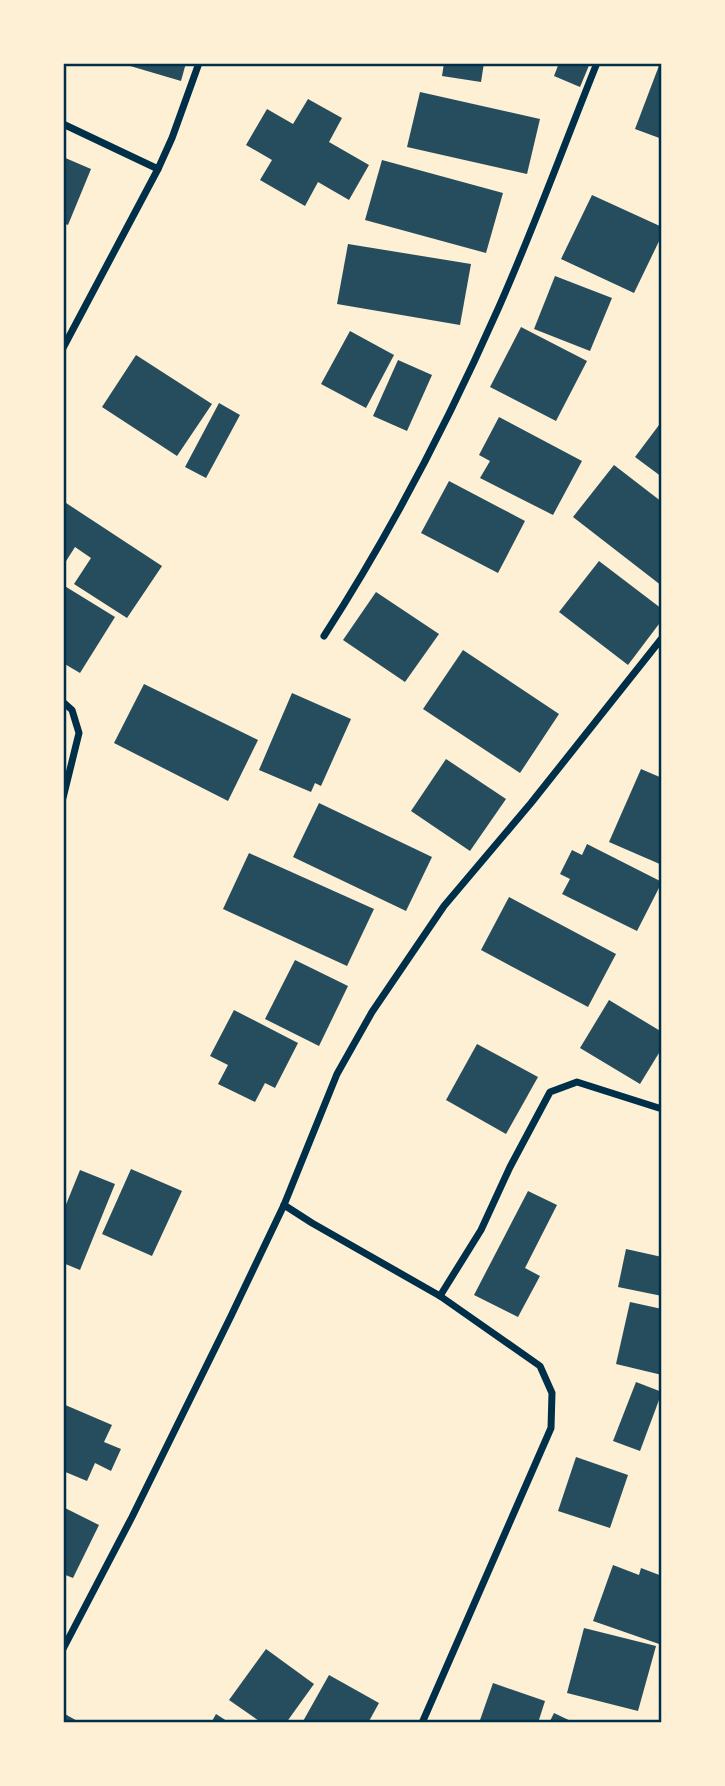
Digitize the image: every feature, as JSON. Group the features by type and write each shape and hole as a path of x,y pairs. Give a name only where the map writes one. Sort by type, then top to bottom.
{"street":[{"path":"63,348 158,169 199,63"},
{"path":"324,636 360,579 453,404 499,308 597,63"},
{"path":"63,124 158,169"},
{"path":"63,1649 132,1517 284,1205 337,1074 372,1012 443,906 531,803 662,638"},
{"path":"63,702 72,710 79,733 63,798"},
{"path":"440,1296 481,1230 510,1167 550,1092 577,1082 662,1109"},
{"path":"284,1205 440,1296 540,1366 552,1393 551,1428 422,1723"}],"building":[{"path":"120,63 186,63 181,81"},
{"path":"444,63 484,63 481,82 442,76"},
{"path":"559,63 590,63 580,87 554,76"},
{"path":"662,63 662,139 635,129"},
{"path":"420,92 540,119 527,174 407,147"},
{"path":"308,99 342,118 329,142 369,165 349,200 318,182 305,206 260,180 272,160 246,145 267,109 293,124"},
{"path":"63,157 91,169 68,225 63,223"},
{"path":"382,160 503,193 486,253 365,220"},
{"path":"592,195 662,227 662,235 634,293 561,259"},
{"path":"348,244 471,264 460,325 337,304"},
{"path":"555,276 612,298 590,351 534,329"},
{"path":"521,327 587,361 556,421 490,387"},
{"path":"350,331 394,355 366,408 321,384"},
{"path":"136,355 212,404 177,456 102,407"},
{"path":"398,360 432,375 407,431 373,416"},
{"path":"219,403 240,415 206,478 185,467"},
{"path":"499,417 582,461 553,515 480,478 490,461 479,455"},
{"path":"662,421 662,477 635,457"},
{"path":"614,465 662,502 662,586 573,517"},
{"path":"449,481 525,521 498,573 421,533"},
{"path":"63,501 162,566 127,618 74,584 91,558 75,547 63,566"},
{"path":"599,561 662,609 662,620 628,665 559,612"},
{"path":"63,585 115,617 80,673 63,663"},
{"path":"376,592 439,634 405,682 343,640"},
{"path":"463,650 559,714 520,773 423,709"},
{"path":"144,684 258,740 228,801 114,743"},
{"path":"292,693 351,719 321,786 315,783 311,792 259,770"},
{"path":"446,759 506,799 470,851 411,811"},
{"path":"641,769 662,778 662,865 609,842"},
{"path":"319,803 432,857 406,911 293,857"},
{"path":"587,844 662,882 637,931 562,894 570,879 560,874 572,850 582,855"},
{"path":"249,853 374,909 347,966 223,909"},
{"path":"509,897 616,954 588,1007 481,950"},
{"path":"295,960 348,986 319,1046 265,1019"},
{"path":"609,1000 662,1032 662,1048 640,1084 580,1048"},
{"path":"234,1010 298,1043 275,1088 265,1083 255,1102 218,1084 228,1065 210,1056"},
{"path":"477,1044 538,1077 506,1134 446,1100"},
{"path":"131,1169 182,1191 152,1256 102,1234"},
{"path":"80,1170 115,1184 80,1270 63,1263 63,1212"},
{"path":"528,1191 557,1205 525,1268 540,1276 518,1317 474,1295"},
{"path":"626,1249 662,1257 662,1296 618,1287"},
{"path":"630,1302 662,1309 662,1375 616,1364"},
{"path":"636,1382 662,1392 640,1451 613,1441"},
{"path":"63,1404 112,1425 104,1442 121,1449 111,1471 95,1463 87,1481 63,1471"},
{"path":"576,1457 628,1475 610,1528 558,1511"},
{"path":"63,1507 99,1525 73,1578 63,1574"},
{"path":"613,1565 639,1575 641,1568 662,1576 662,1645 593,1621"},
{"path":"584,1628 656,1646 638,1711 567,1693"},
{"path":"266,1649 314,1684 286,1723 262,1723 229,1700"},
{"path":"329,1675 379,1703 368,1723 302,1723"},
{"path":"493,1683 545,1701 538,1723 479,1723"},
{"path":"63,1713 81,1723 63,1723"},
{"path":"554,1713 575,1723 549,1723"},
{"path":"216,1714 230,1723 211,1723"}]}
